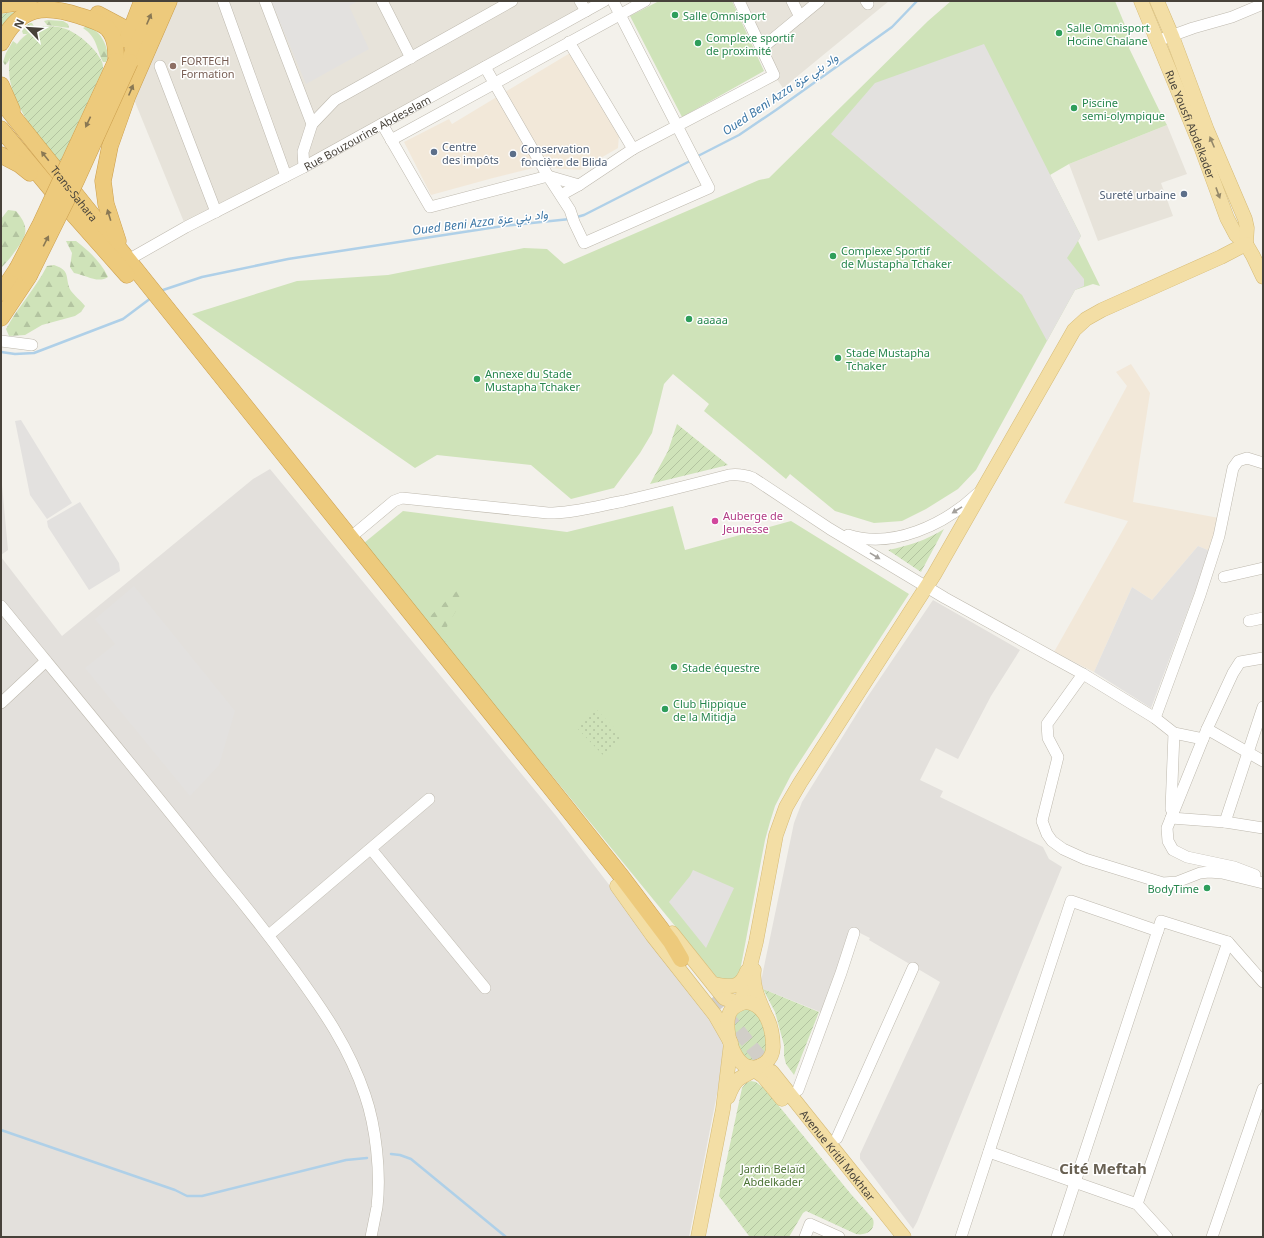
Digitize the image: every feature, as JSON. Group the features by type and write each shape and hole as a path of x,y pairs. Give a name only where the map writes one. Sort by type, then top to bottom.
{"highway":[{"path":"1,5 29,1"},
{"path":"59,1 86,8 108,24 116,48 123,62"},
{"path":"125,256 106,204 103,181 110,146 128,95 169,1"},
{"path":"108,24 147,2"},
{"path":"2,309 23,273 40,225 123,62 147,2"},
{"path":"1,43 7,31 29,12 40,9 56,8 108,24 133,36"},
{"path":"1,85 15,119"},
{"name":"Trans-Sahara","path":"1,101 125,256 144,287"},
{"path":"1,129 50,188 144,287 352,553 682,959"},
{"path":"1,155 29,171 31,175 50,188"},
{"path":"1,279 23,273"},
{"path":"1,294 23,273"},
{"path":"160,307 351,537 619,882"}],"main road":[{"name":"Rue Yousfi Abdelkader","path":"1141,1 1200,147 1226,218 1236,235 1246,244 1254,256 1263,277"},
{"name":"Rue Yousfi Abdelkader","path":"1157,1 1172,36 1207,130 1245,219 1247,228 1246,244"},
{"path":"760,1068 744,1065 739,1062 735,1056 727,1026 730,1013 733,1008 741,1003 756,942 776,835 786,807 800,783 926,586 986,485 1074,330 1086,319 1246,244"},
{"path":"619,882 664,923 713,991"},
{"path":"619,882 652,935 715,1015 731,1043 723,1109 698,1237"},
{"path":"713,991 741,983 756,942"},
{"path":"756,942 753,974 754,985 757,997 765,1013 778,1063 837,1138 862,1174 869,1194"},
{"path":"682,959 713,991 729,1000 741,1003 751,1002 757,1005 765,1013"},
{"path":"723,1109 734,1083 739,1078 760,1068 768,1060 773,1048"},
{"path":"760,1068 763,1076 831,1160 847,1176 869,1194"},
{"name":"Avenue Kritli Mokhtar","path":"869,1194 904,1237"}],"street":[{"path":"223,1 286,176"},
{"path":"265,1 312,124"},
{"path":"382,1 411,58"},
{"path":"304,167 303,152 312,124 335,100 512,1"},
{"path":"580,1 586,11"},
{"name":"Rue Bouzourine Abdeselam","path":"125,256 304,167 604,1"},
{"path":"485,67 548,176 570,210 584,243 709,188 613,1"},
{"path":"391,140 645,1"},
{"path":"561,195 579,185 633,149 774,75 739,1"},
{"path":"792,1 800,17"},
{"path":"762,48 819,1"},
{"path":"1157,41 1193,28 1232,17 1263,4"},
{"path":"569,42 633,149"},
{"path":"160,66 216,212"},
{"path":"382,124 430,207 548,176 579,185"},
{"path":"1,342 32,345"},
{"path":"1155,718 1203,588 1219,536 1233,468 1238,461 1247,458 1263,463"},
{"path":"351,537 394,500 402,498 548,513 561,513 612,503 735,474 753,478 830,529 945,598 1083,674 1155,718 1174,733 1205,734 1263,760"},
{"path":"830,529 861,539 886,539 904,536 930,526 951,514 965,505 986,485"},
{"path":"1224,577 1263,568"},
{"path":"1,606 269,935 310,992 345,1046 365,1095 376,1137 378,1165 377,1205 371,1237"},
{"path":"1249,621 1263,618"},
{"path":"1263,658 1240,662 1233,673 1205,734 1167,828 1168,841 1173,850 1187,857 1234,867 1263,878"},
{"path":"1,703 46,660"},
{"path":"1083,674 1047,724 1048,738 1058,757 1042,822 1052,841 1063,849 1085,859 1163,882 1177,882 1200,873 1209,872 1222,873 1263,883"},
{"path":"1225,822 1263,707"},
{"path":"1171,818 1174,733"},
{"path":"269,935 429,799"},
{"path":"1171,818 1225,822 1263,828"},
{"path":"371,849 484,988"},
{"path":"961,1237 1071,901 1158,931"},
{"path":"1057,1237 1161,921 1228,942 1263,982"},
{"path":"798,1090 842,972 854,933"},
{"path":"1137,1204 1228,942"},
{"path":"837,1138 913,968"},
{"path":"1212,1237 1263,1091"},
{"path":"989,1152 1137,1204 1167,1237"},
{"path":"805,1237 810,1224 839,1237"}],"shaded area":[{"path":"173,1 604,1 186,227 133,97"},
{"path":"271,1 358,1 349,6 369,49 306,84"},
{"path":"739,1 889,1 783,88 774,75"},
{"path":"984,44 1081,236 1067,258 1084,279 1084,286 1075,290 1047,341 1022,295 831,134 875,83"},
{"path":"570,53 619,135 618,148 580,170 537,167 431,195 404,142 449,119 452,124"},
{"path":"1167,125 1187,174 1161,183 1173,216 1098,241 1069,164"},
{"path":"1131,364 1150,393 1133,502 1219,518 1210,551 1198,546 1152,600 1132,587 1094,672 1054,652 1128,521 1064,503 1127,386 1116,372"},
{"path":"21,420 72,503 47,519 30,495 15,421"},
{"path":"270,469 557,817 710,1016 723,1039 724,1058 689,1237 1,1237 1,557 62,636 253,479"},
{"path":"1,474 8,550 1,555"},
{"path":"80,502 119,563 120,571 89,590 48,527 47,521"},
{"path":"1198,546 1210,551 1151,708 1094,672 1132,587 1152,600"},
{"path":"134,586 235,711 219,765 190,796 85,668 115,644 95,619"},
{"path":"933,600 1020,650 991,696 958,759 936,748 920,780 943,791 940,797 1043,847 1049,859 1062,867 913,1229 860,1159 860,1154 940,982 869,940 870,938 850,928 823,1013 763,989 761,981 794,823 802,802 866,699"},
{"path":"693,870 734,888 706,948 669,902"}],"green space":[{"name":"Complexe sportif de proximité","path":"659,1 732,1 764,71 682,117 630,16"},
{"name":"Complexe Sportif de Mustapha Tchaker","path":"951,1 1115,1 1132,42 1129,48 1167,125 1069,164 1050,175 1081,236 1078,241 1100,286 1093,284 1075,290 976,470 958,489 926,509 902,521 874,523 835,511 790,474 786,479 704,411 709,404 673,374 664,384 652,433 640,453 614,488 571,499 531,465 437,455 415,468 192,314 297,281 388,275 524,248 547,249 564,264 759,180 769,178 928,21"},
{"path":"34,9 1,30 1,14"},
{"path":"44,21 63,21 68,24 69,28 47,25"},
{"path":"30,23 32,23 35,28 27,34 23,34 22,31"},
{"path":"42,26 60,27 76,34 95,51 103,64 103,69 60,162 41,140 22,112 15,98 9,68 11,54 17,45 24,37"},
{"path":"87,26 96,31 103,40 107,52 106,62 103,62 94,40 83,28"},
{"path":"13,41 17,44 5,65 3,62 6,53"},
{"path":"8,210 16,211 20,216 24,222 25,234 24,238 11,257 1,268 1,219"},
{"path":"66,241 76,241 86,249 98,262 108,277 100,280 74,273 70,267 72,253"},
{"path":"54,265 60,267 65,272 71,291 85,306 81,312 75,316 42,325 25,335 9,336 6,329 11,321 47,266"},
{"path":"677,424 728,465 650,484 668,451"},
{"name":"Club Hippique de la Mitidja","path":"673,506 685,550 791,521 909,594 791,775 775,806 765,840 740,971 735,980 720,981 432,629 364,543 403,511 567,532"},
{"path":"944,529 921,572 888,550 917,542"},
{"path":"460,588 467,593 448,624 446,630 449,638 443,644 425,621"},
{"path":"595,708 622,736 603,755 576,727"},
{"path":"763,989 819,1012 794,1075 786,1064 784,1045 775,1012"},
{"path":"743,1009 750,1009 760,1015 769,1042 767,1053 756,1062 744,1060 731,1027 733,1015"},
{"name":"Jardin Belaïd Abdelkader","path":"751,1081 756,1082 765,1089 873,1219 874,1223 870,1231 864,1234 856,1234 806,1211 803,1213 789,1237 749,1236 719,1196 742,1088 746,1083"}],"waterway":[{"name":"Oued Beni Azza واد بني عزة","path":"696,157 739,135 776,110 892,27 917,1"},
{"name":"Oued Beni Azza واد بني عزة","path":"577,217 584,215 692,160"},
{"name":"Oued Beni Azza واد بني عزة","path":"160,291 202,277 288,259 503,226 570,219"},
{"name":"Oued Beni Azza واد بني عزة","path":"1,352 15,354 34,353 123,319 151,298"},
{"path":"1,1130 175,1190 187,1196 202,1196 346,1160 367,1158"},
{"path":"391,1154 400,1155 411,1159 506,1237"}],"tunnel":[{"path":"712,998 772,1072"}],"place":[{"name":"Salle Omnisport","path":"675,15"},
{"name":"Salle Omnisport Hocine Chalane","path":"1059,33"},
{"name":"Complexe sportif de proximité","path":"698,43"},
{"name":"FORTECH Formation","path":"173,66"},
{"name":"Piscine semi-olympique","path":"1074,108"},
{"name":"Centre des impôts","path":"434,152"},
{"name":"Conservation foncière de Blida","path":"513,154"},
{"name":"Sureté urbaine","path":"1184,194"},
{"name":"Complexe Sportif de Mustapha Tchaker","path":"833,256"},
{"name":"aaaaa","path":"689,319"},
{"name":"Stade Mustapha Tchaker","path":"838,358"},
{"name":"Annexe du Stade Mustapha Tchaker","path":"477,379"},
{"name":"Auberge de Jeunesse","path":"715,521"},
{"name":"Stade équestre","path":"674,667"},
{"name":"Club Hippique de la Mitidja","path":"665,709"},
{"name":"BodyTime","path":"1207,888"}],"district":[{"name":"Cité Meftah","path":"1103,1168"}]}
